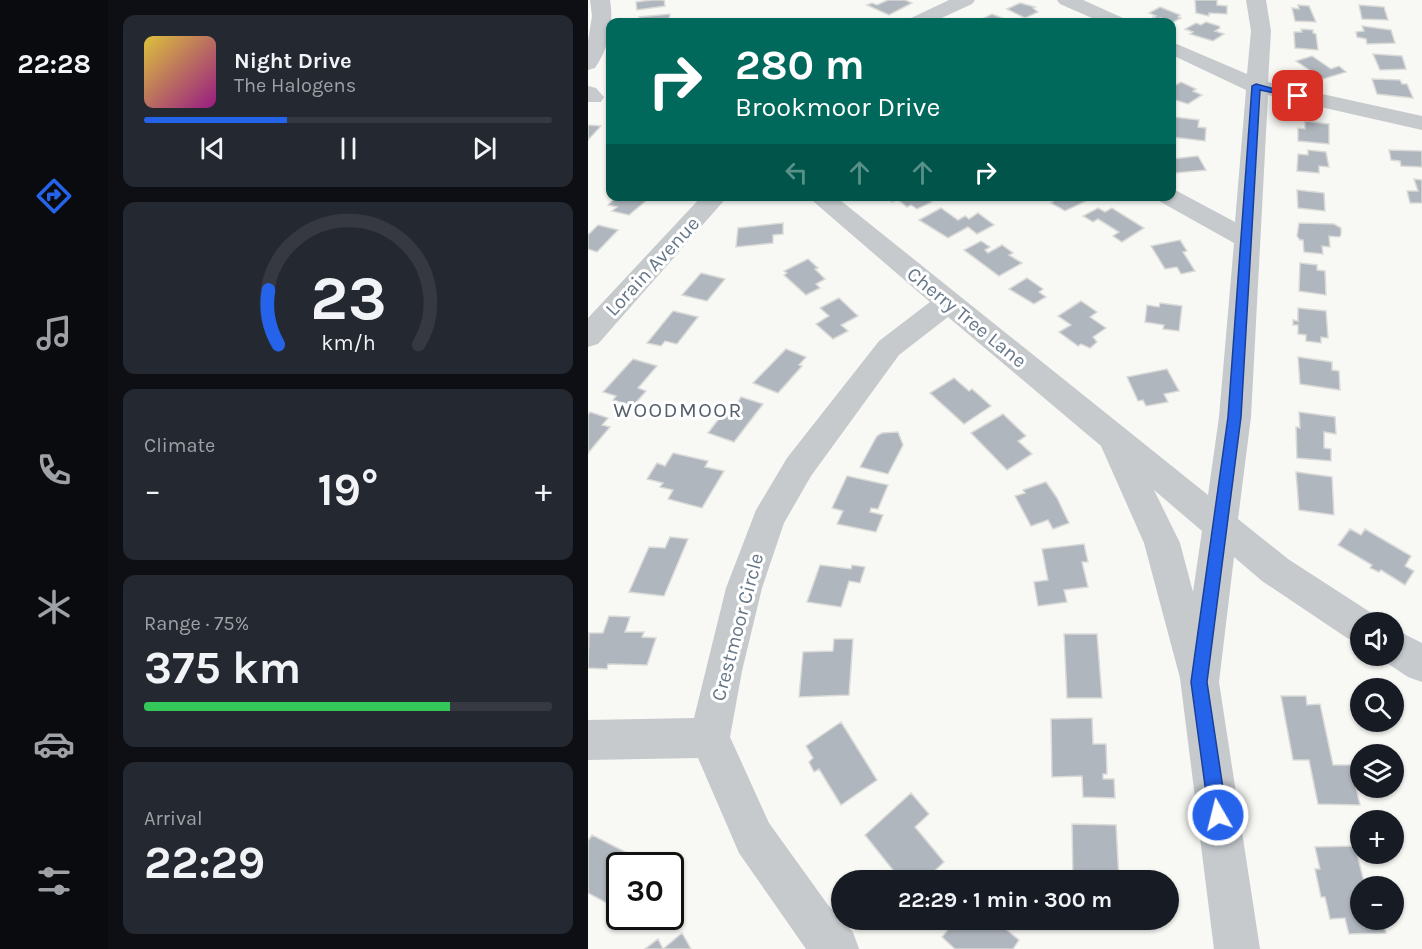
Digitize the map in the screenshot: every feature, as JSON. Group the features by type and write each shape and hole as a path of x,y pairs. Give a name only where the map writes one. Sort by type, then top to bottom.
{"street":[{"path":"588,64 596,52 602,10 600,0"},
{"path":"927,18 965,0"},
{"path":"1067,0 1107,18"},
{"path":"1237,949 1199,682 1235,417 1261,31 1256,0"},
{"path":"1176,50 1256,86 1422,123"},
{"path":"1176,200 1246,239"},
{"name":"Lorain Avenue","path":"588,337 711,201"},
{"name":"Cherry Tree Lane","path":"825,201 1275,570 1350,619"},
{"name":"Crestmoor Circle","path":"710,738 723,671 744,588 768,520 799,467 889,348 949,303"},
{"name":"Cherry Tree Lane","path":"1114,438 1162,543 1199,682"},
{"path":"1404,653 1422,664"},
{"path":"588,740 710,738 754,838 812,921 836,949"}],"building":[{"path":"664,0 665,6 637,10 636,2"},
{"path":"888,0 905,0 912,3 889,15 867,5 872,3 877,5"},
{"path":"1195,0 1217,0 1217,5 1227,6 1227,14 1209,13 1209,16 1196,13"},
{"path":"1020,3 1035,7 1033,8 1038,12 1025,18 1007,9"},
{"path":"1298,5 1309,6 1316,22 1295,21 1292,8 1299,9"},
{"path":"1359,5 1384,7 1388,20 1362,19"},
{"path":"1160,7 1180,15 1178,17 1181,18 1176,21 1176,18 1155,18 1153,17 1156,16 1149,13"},
{"path":"670,14 669,18 639,17"},
{"path":"992,14 1002,18 984,18"},
{"path":"1206,22 1219,26 1220,28 1215,31 1224,34 1213,41 1190,34 1193,32 1185,29 1196,23 1201,25"},
{"path":"1362,26 1391,30 1395,43 1367,44 1366,39 1357,37 1356,32 1364,31"},
{"path":"1301,29 1313,30 1316,34 1318,50 1295,48 1294,32 1302,32"},
{"path":"1373,54 1402,56 1406,69 1380,70"},
{"path":"1312,56 1331,69 1339,66 1346,72 1323,79 1296,61"},
{"path":"1372,79 1400,80 1402,84 1407,84 1413,98 1377,94"},
{"path":"1181,82 1196,89 1193,91 1202,95 1188,104 1176,100 1176,85"},
{"path":"1176,117 1199,120 1198,127 1206,128 1205,141 1176,137"},
{"path":"1305,121 1329,124 1329,144 1298,141 1298,128 1305,129"},
{"path":"588,125 601,126 588,140"},
{"path":"1308,150 1326,152 1329,167 1319,166 1319,173 1297,171 1298,154 1308,155"},
{"path":"1389,150 1422,151 1422,167 1401,166 1400,161 1391,160"},
{"path":"1198,156 1206,170 1176,173 1176,159"},
{"path":"1414,179 1422,180 1422,203 1410,203 1407,191 1418,191"},
{"path":"1297,190 1324,193 1325,211 1298,208"},
{"path":"612,201 646,201 629,215 612,211 617,207 608,205"},
{"path":"900,201 932,202 917,209 911,205 907,207"},
{"path":"1054,201 1086,201 1065,211 1051,203"},
{"path":"941,208 958,220 965,216 969,219 978,213 994,225 977,234 968,227 948,238 919,220"},
{"path":"1098,208 1105,212 1112,208 1144,228 1122,242 1113,236 1119,232 1098,219 1093,222 1083,216"},
{"path":"783,223 783,234 773,235 773,243 736,247 738,228"},
{"path":"1299,223 1334,224 1341,228 1341,235 1339,237 1329,236 1330,247 1322,246 1323,254 1304,252 1303,240 1297,236"},
{"path":"598,225 618,230 597,252 588,249 588,235"},
{"path":"1180,240 1187,251 1183,252 1195,271 1181,274 1177,267 1165,269 1151,246"},
{"path":"981,241 990,247 985,250 988,253 1002,245 1013,253 1009,255 1022,263 999,276 964,250"},
{"path":"808,259 825,279 816,284 820,288 806,295 784,275 787,273 784,271"},
{"path":"1300,263 1317,265 1317,270 1325,271 1326,295 1299,291"},
{"path":"701,273 725,279 707,301 682,295"},
{"path":"1027,278 1043,289 1039,292 1046,297 1034,304 1009,289"},
{"path":"839,298 858,316 841,325 848,331 833,339 816,324 829,316 820,308"},
{"path":"1081,301 1097,312 1090,317 1106,328 1093,337 1097,342 1090,348 1081,344 1078,346 1059,332 1071,325 1058,316"},
{"path":"1160,303 1182,306 1179,331 1163,329 1164,325 1145,322 1147,305 1159,307"},
{"path":"1298,308 1326,311 1328,338 1321,337 1321,343 1306,341 1306,335 1298,334 1298,325 1293,325 1293,320 1298,321"},
{"path":"673,311 698,317 677,344 665,341 661,346 647,343"},
{"path":"786,349 806,357 799,365 802,366 778,393 753,383"},
{"path":"1298,357 1332,362 1332,370 1339,371 1340,390 1300,384"},
{"path":"633,359 657,366 638,388 646,391 633,406 613,400 616,396 603,392"},
{"path":"1167,369 1179,391 1164,394 1168,402 1146,406 1143,400 1138,401 1127,377"},
{"path":"954,378 969,391 972,389 991,406 964,424 930,393"},
{"path":"741,397 763,404 734,442 708,433 731,403 736,405"},
{"path":"590,412 608,418 602,425 610,427 588,453 588,415"},
{"path":"1299,412 1335,417 1336,434 1324,432 1324,448 1331,449 1331,461 1297,458 1296,427 1300,428"},
{"path":"1003,414 1026,436 1018,441 1032,454 1007,470 971,433"},
{"path":"898,432 903,445 888,474 860,467 877,436 882,433"},
{"path":"673,453 708,461 705,467 724,471 702,508 668,499 673,490 660,487 663,483 647,479 657,463 665,466"},
{"path":"1296,472 1332,477 1334,515 1299,510"},
{"path":"847,476 888,485 878,509 871,508 870,512 883,515 876,532 837,524 843,511 832,508"},
{"path":"1046,482 1069,523 1053,529 1048,520 1031,526 1015,496 1025,493 1023,490"},
{"path":"1350,529 1361,535 1365,529 1411,556 1405,566 1414,571 1405,585 1381,570 1379,572 1370,568 1372,565 1338,545"},
{"path":"670,537 688,539 664,596 629,592 649,547 665,548"},
{"path":"1084,544 1088,562 1082,562 1088,587 1064,590 1067,602 1038,606 1034,582 1048,580 1042,549"},
{"path":"820,565 851,569 852,565 865,567 860,583 849,581 841,607 807,602"},
{"path":"609,616 630,617 625,632 644,632 642,637 656,638 647,665 608,664 607,669 588,668 589,633 603,633"},
{"path":"1064,634 1097,634 1102,698 1067,698"},
{"path":"834,639 853,639 849,695 799,697 803,652 833,651"},
{"path":"1281,696 1306,696 1307,705 1320,704 1333,765 1350,765 1350,798 1358,798 1360,805 1318,804 1309,760 1293,760"},
{"path":"1092,718 1093,744 1106,744 1107,774 1103,774 1103,779 1114,779 1115,798 1083,797 1082,776 1052,777 1051,719"},
{"path":"841,722 877,780 841,805 819,769 814,772 809,762 813,758 806,746"},
{"path":"911,793 929,814 915,827 944,862 936,870 893,870 865,835"},
{"path":"1072,824 1116,825 1118,870 1073,870"},
{"path":"592,835 625,852 606,852 606,903 588,893 588,841"},
{"path":"1350,846 1350,864 1360,864 1362,876 1350,876 1350,930 1385,930 1386,933 1349,934 1345,918 1330,919 1325,897 1321,897 1315,869 1320,869 1315,847"},
{"path":"948,930 1007,930 1019,940 1013,949 955,949 942,937"},
{"path":"682,933 691,949 663,949"},
{"path":"658,939 663,949 645,949"}],"district":[{"name":"WOODMOOR","path":"678,410"}],"route":[{"path":"1218,815 1199,682 1235,417 1256,86 1298,96"}]}
